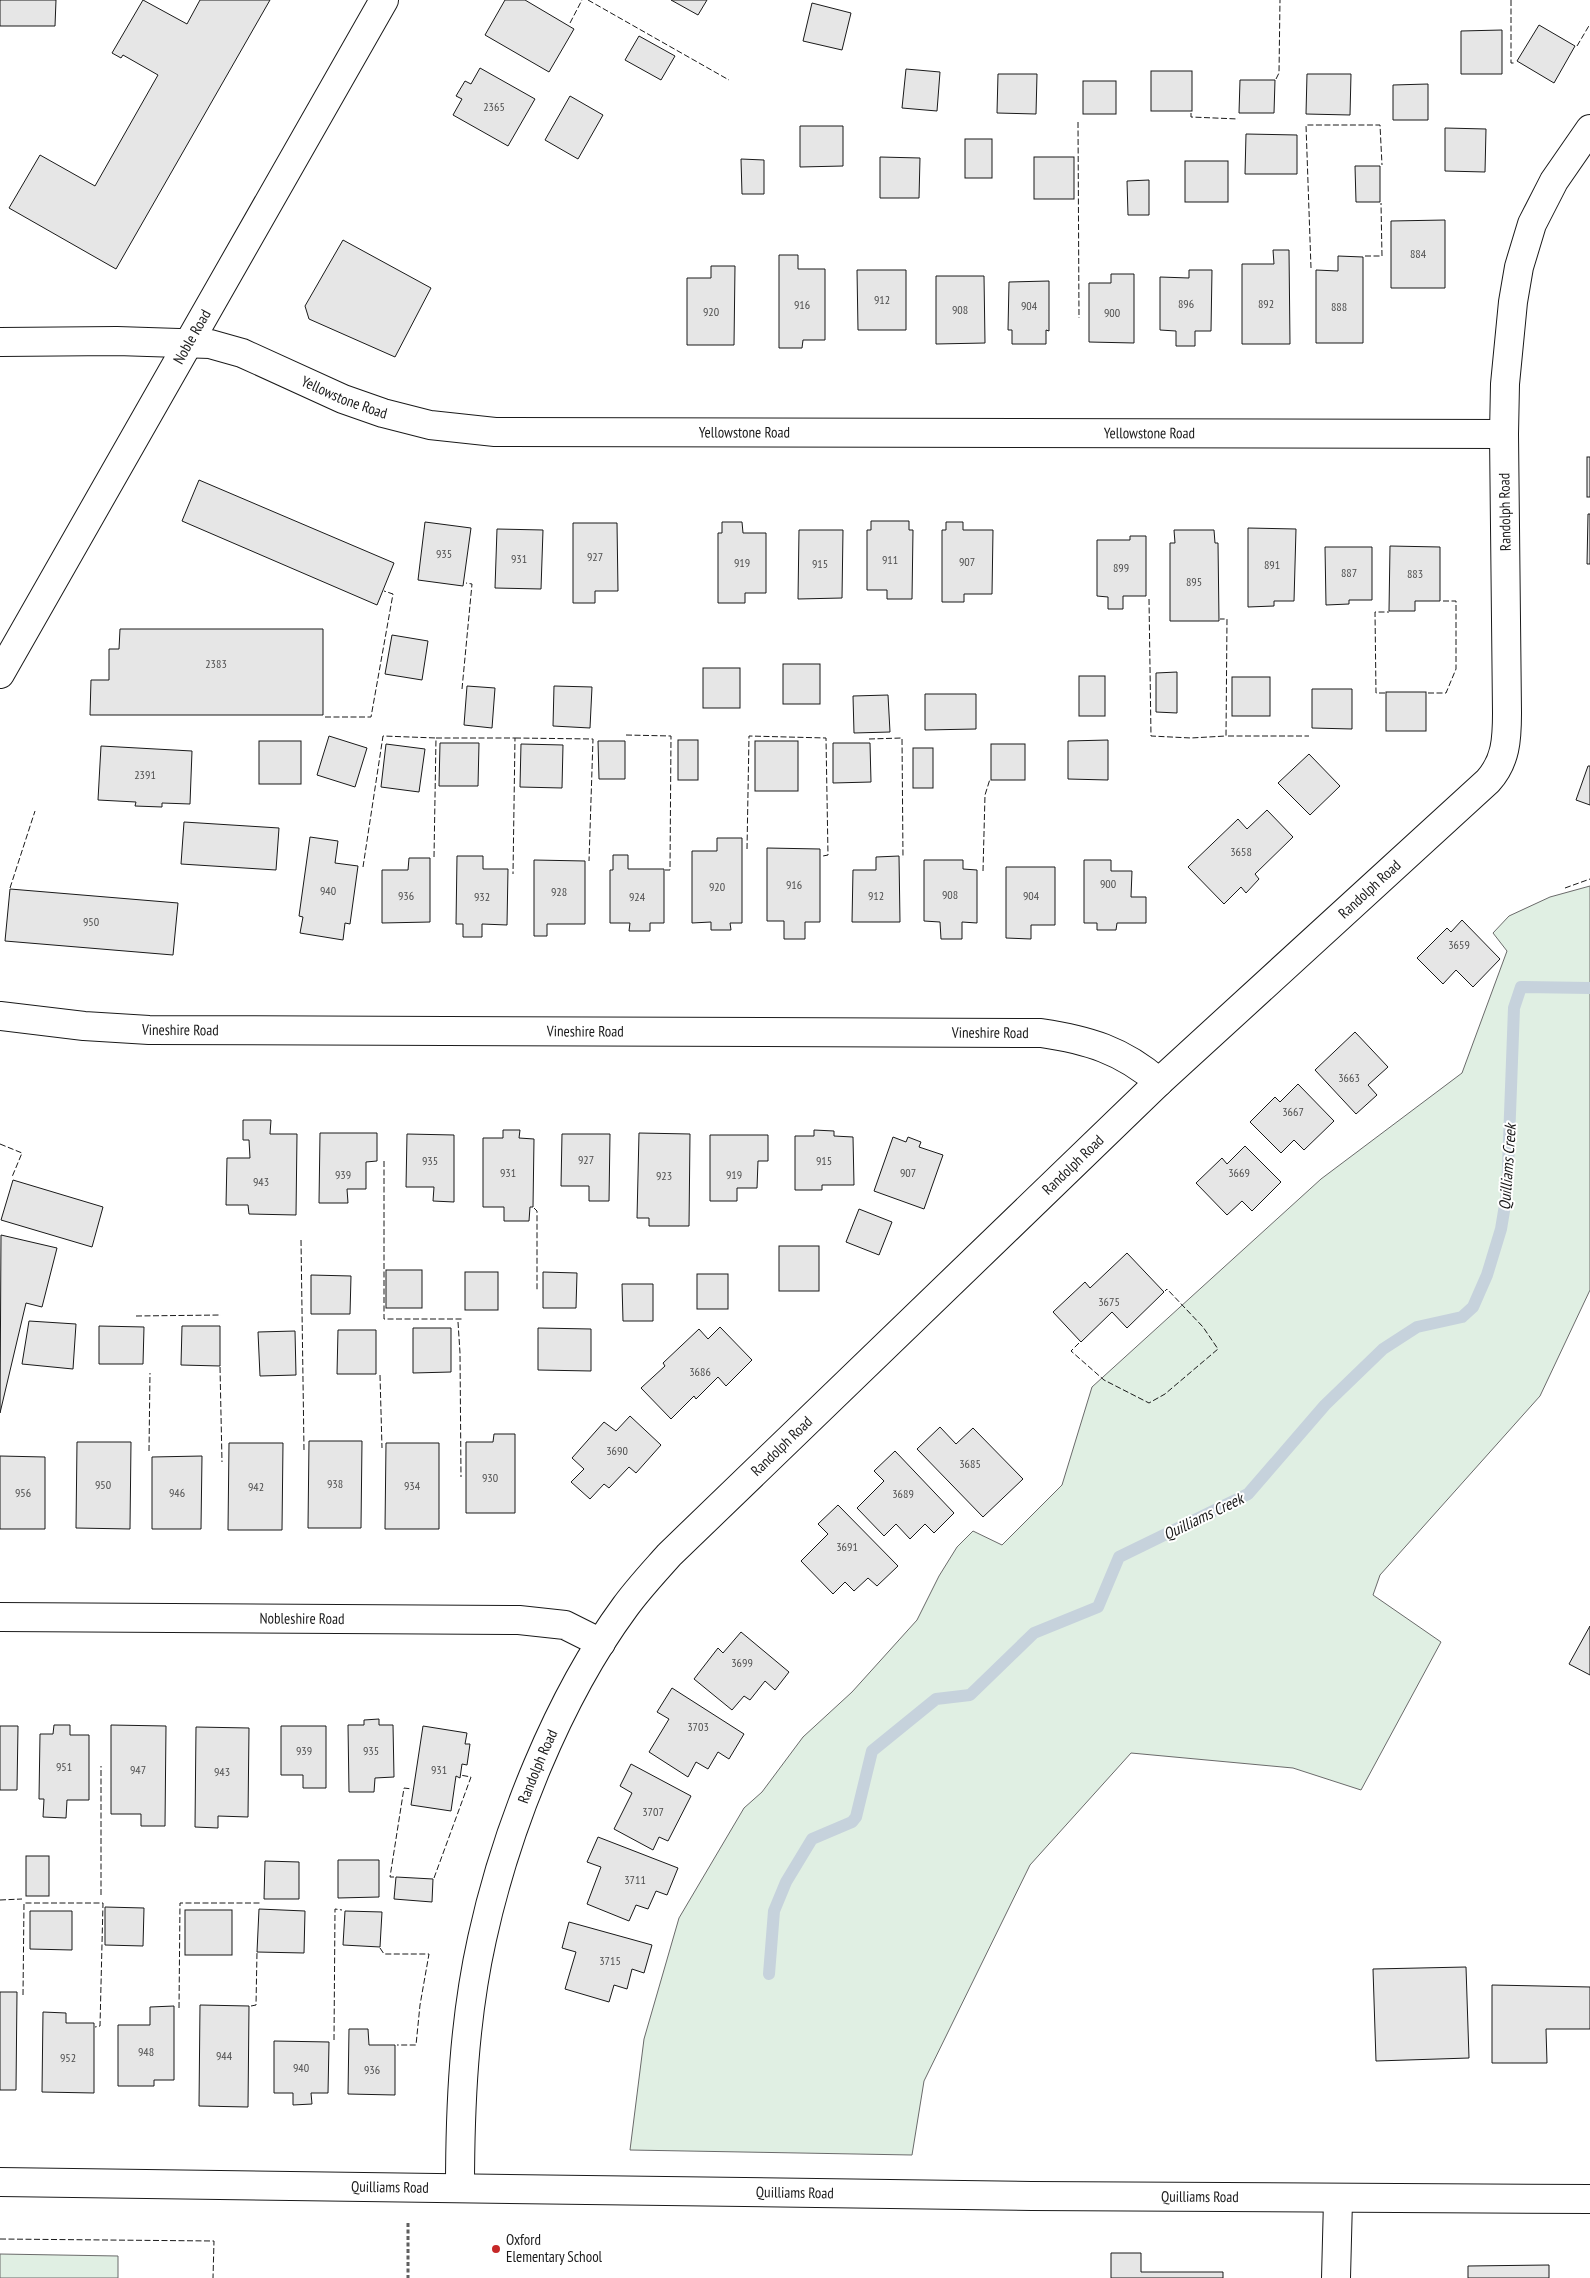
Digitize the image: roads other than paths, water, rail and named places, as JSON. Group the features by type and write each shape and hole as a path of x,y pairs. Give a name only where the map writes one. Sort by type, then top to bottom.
{"street":[{"name":"Noble Road","path":"0,674 384,0"},
{"name":"Randolph Road","path":"460,2188 462,2101 472,1994 493,1893 532,1782 568,1702 601,1643 626,1607 669,1555 1159,1082 1466,801 1491,777 1501,763 1506,745 1507,712 1505,384 1513,302 1525,245 1541,204 1554,180 1590,129"},
{"name":"Yellowstone Road","path":"0,342 190,342 228,348 343,399 383,413 430,425 495,432 1504,434"},
{"name":"Vineshire Road","path":"0,1016 84,1026 148,1030 1041,1033 1096,1044 1136,1063 1159,1082"},
{"name":"Nobleshire Road","path":"0,1617 519,1620 565,1625 601,1643"},
{"name":"Quilliams Road","path":"0,2182 1338,2200 1590,2199"},
{"path":"1336,2278 1338,2200"}],"waterway":[{"name":"Quilliams Creek","path":"769,1974 774,1911 786,1882 812,1839 852,1822 856,1817 872,1751 936,1699 970,1695 1034,1633 1098,1607 1119,1557 1248,1494 1325,1405 1383,1349 1417,1327 1462,1317 1473,1307 1487,1275 1501,1229 1507,1193 1514,1008 1521,987 1590,988"}],"place":[{"name":"Oxford Elementary School","path":"496,2249"}]}
